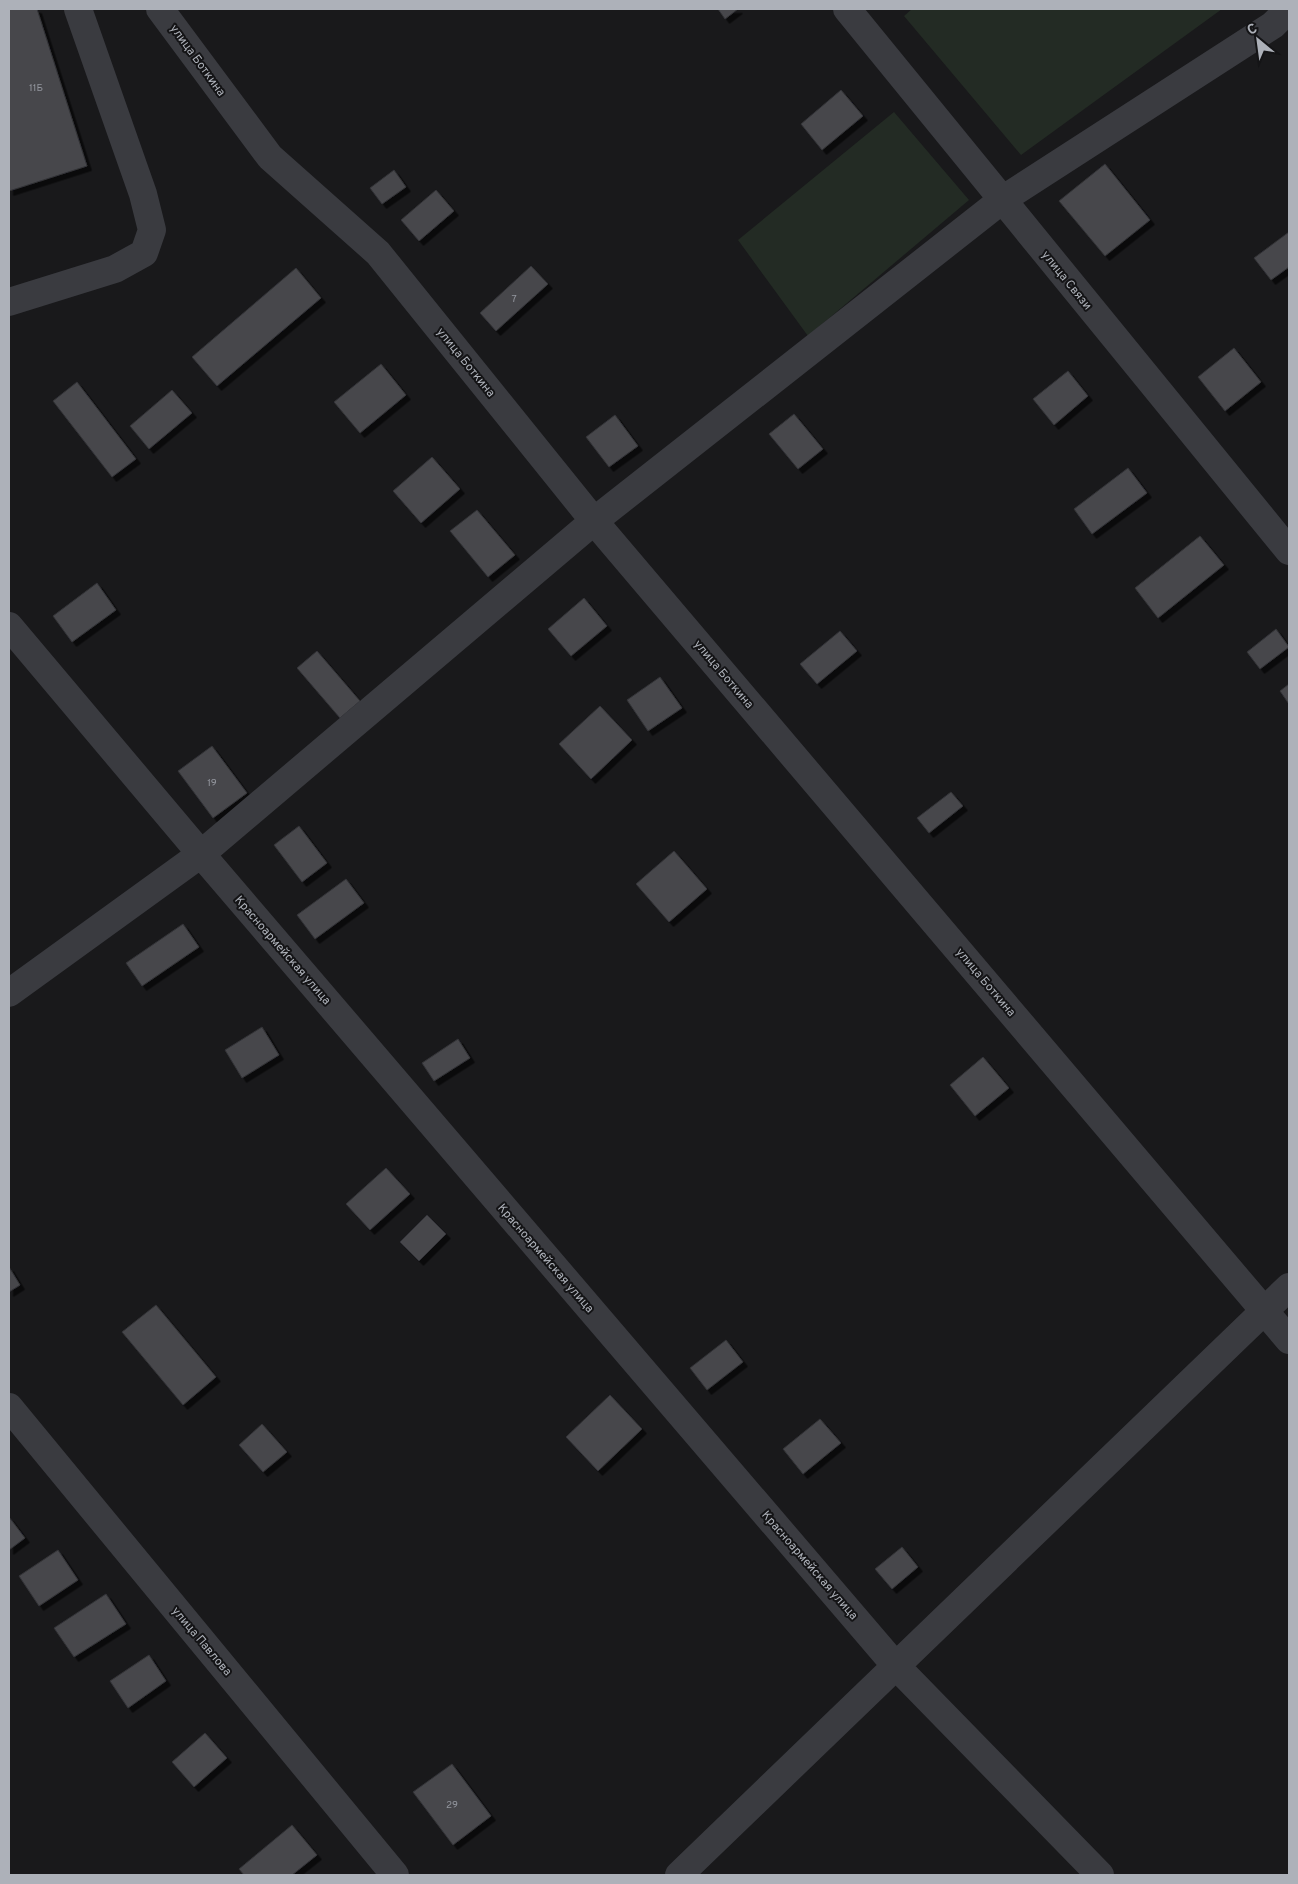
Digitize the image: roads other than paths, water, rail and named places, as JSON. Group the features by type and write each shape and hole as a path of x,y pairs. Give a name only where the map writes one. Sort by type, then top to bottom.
{"street":[{"path":"9,302 116,269 144,253 152,230 143,194 78,9"},
{"name":"улица Боткина","path":"160,9 270,157 378,253 594,521 1289,1340"},
{"name":"улица Связи","path":"847,9 1289,551"},
{"path":"9,993 201,854 594,521 1002,200 1273,25 1289,9"},
{"name":"Красноармейская улица","path":"9,626 201,854 895,1665 1100,1875"},
{"path":"679,1875 1289,1287"},
{"name":"улица Павлова","path":"9,1407 395,1875"}]}
